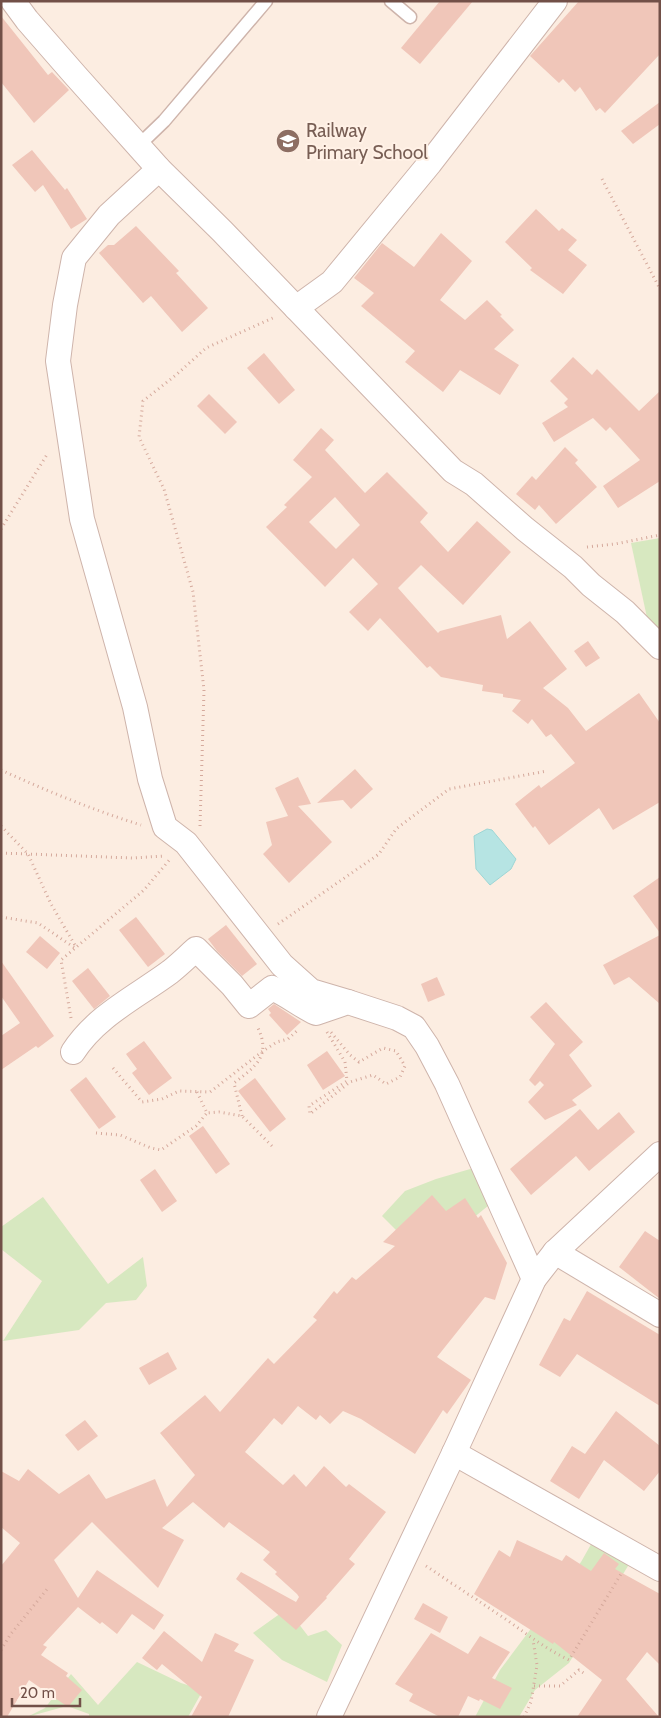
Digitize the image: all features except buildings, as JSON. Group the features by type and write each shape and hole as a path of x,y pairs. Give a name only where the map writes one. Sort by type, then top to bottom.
{"street":[{"path":"13,1 27,20 159,169 222,231 453,471 474,484 625,612 660,647"},
{"path":"296,308 332,282 430,163 555,1"},
{"path":"159,169 109,215 74,258 65,305 58,361 82,519 136,707 150,779 165,827 186,843 282,965 311,991 397,1018 414,1027 427,1046 447,1084 534,1279"},
{"path":"73,1052 81,1039 122,1004 170,972 196,949 232,985 249,1006 272,988 316,1014 348,1002"},
{"path":"329,1717 534,1279 555,1252 660,1154"},
{"path":"555,1252 660,1314"},
{"path":"454,1453 660,1568"}],"lane":[{"path":"138,146 164,121 266,1"},
{"path":"391,1 410,17"}],"path":[{"path":"602,179 660,289"},
{"path":"186,843 201,826 204,690 193,592 164,489 139,437 143,401 206,348 296,308"},
{"path":"1,529 50,450"},
{"path":"554,552 615,544 660,535"},
{"path":"1,770 35,786 112,816 156,830 165,827"},
{"path":"259,937 379,854 396,829 450,789 547,771"},
{"path":"1,826 28,854 51,904 75,948"},
{"path":"1,853 132,858 173,855 144,890 61,960 71,1012 73,1052"},
{"path":"1,918 38,923 75,948"},
{"path":"316,1014 350,1055 359,1062 383,1048 396,1051 405,1066 400,1077 386,1084 373,1075 350,1082 310,1114 309,1106 347,1081 345,1062 316,1014"},
{"path":"113,1068 142,1102 162,1099 179,1091 210,1092 263,1051 277,1042 288,1039 316,1014"},
{"path":"253,1019 260,1032 263,1051 255,1066 234,1083 242,1116 273,1147"},
{"path":"196,1092 207,1113"},
{"path":"96,1133 120,1135 151,1148 161,1150 196,1126 207,1113 219,1112 242,1116"},
{"path":"407,1553 508,1621 532,1640 569,1660 625,1566 627,1549"},
{"path":"1,1650 10,1635 48,1588"},
{"path":"524,1717 531,1702 537,1665 532,1640"},
{"path":"534,1686 560,1686 579,1670 585,1674"}],"green space":[{"path":"660,538 660,639 649,627 631,543"},
{"path":"477,1167 494,1201 424,1258 382,1216 405,1191 436,1179"},
{"path":"43,1197 108,1284 143,1257 147,1286 136,1300 106,1303 79,1330 3,1341 42,1281 1,1249 1,1227"},
{"path":"594,1539 631,1561 569,1663 535,1690 519,1717 475,1717 500,1670 581,1562"},
{"path":"281,1613 292,1615 308,1636 326,1630 342,1645 327,1682 282,1660 253,1633"},
{"path":"137,1662 181,1683 203,1690 188,1717 89,1717 89,1714 67,1706 27,1717 45,1708 71,1674 98,1705"}],"water":[{"path":"487,829 492,830 516,859 511,869 490,885 476,869 474,836"}],"place":[{"name":"Railway Primary School","path":"288,141"}]}
